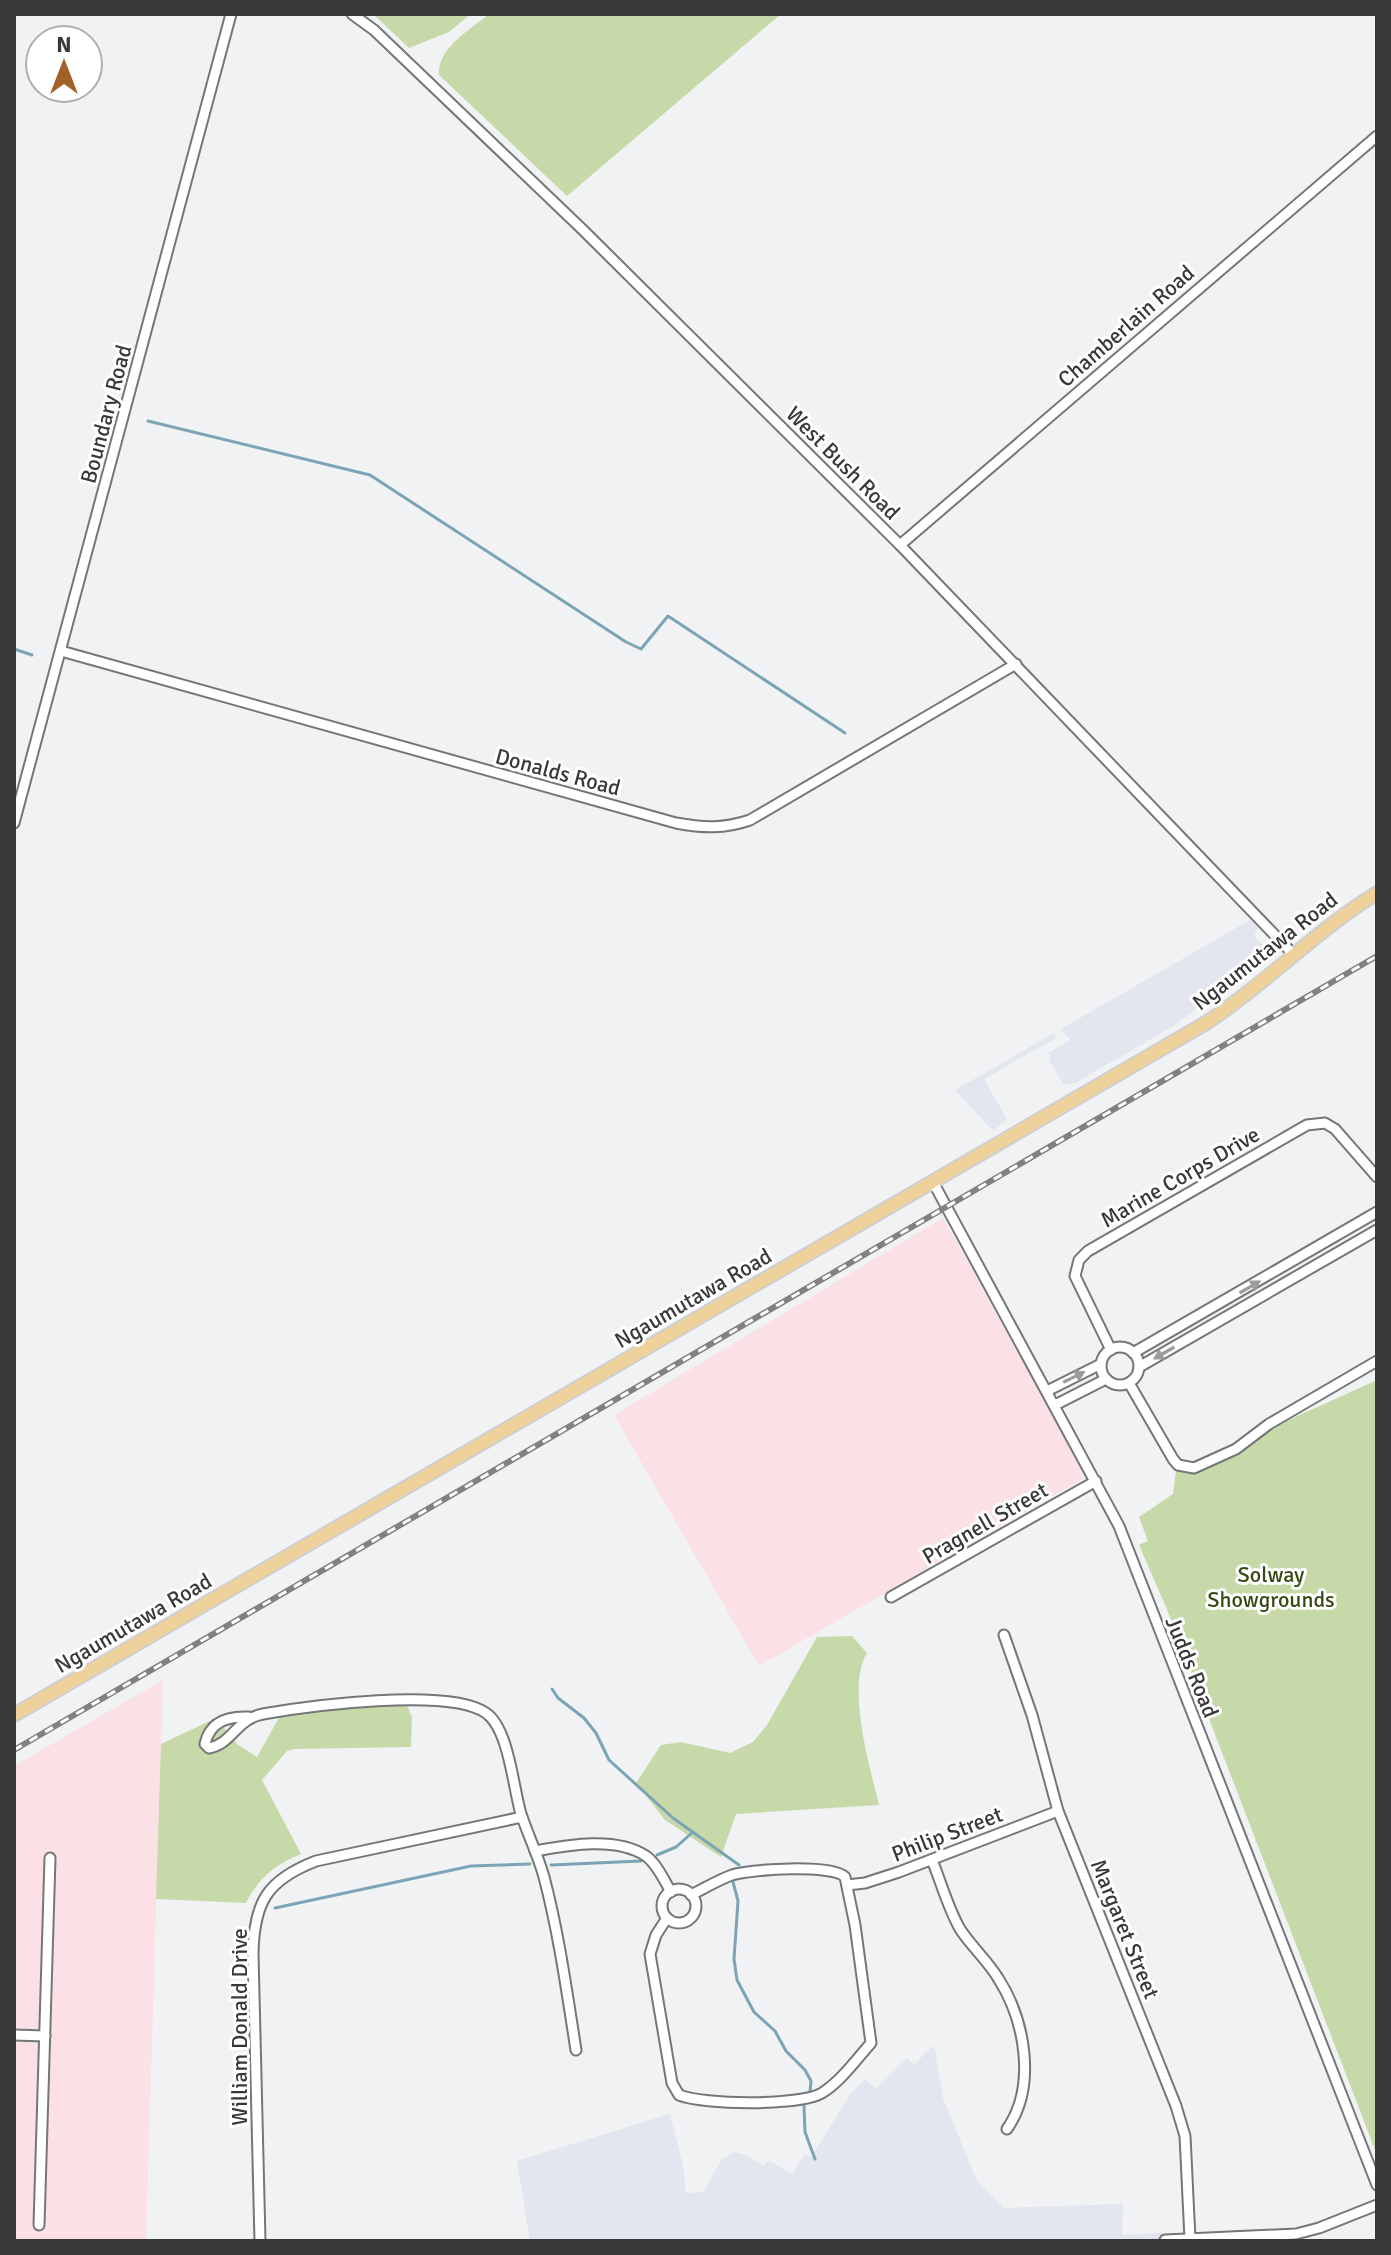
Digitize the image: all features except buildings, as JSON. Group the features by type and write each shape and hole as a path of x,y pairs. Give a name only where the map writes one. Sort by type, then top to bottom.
{"main road":[{"name":"Ngaumutawa Road","path":"14,1715 1206,1023 1377,893"}],"street":[{"name":"Boundary Road","path":"14,823 231,14"},
{"name":"West Bush Road","path":"352,14 374,30 583,230 900,545 1293,954"},
{"name":"Chamberlain Road","path":"900,545 1377,136"},
{"name":"Donalds Road","path":"61,651 676,823 704,828 729,827 750,820 1016,664"},
{"name":"Marine Corps Drive","path":"1111,1350 1077,1285 1076,1268 1088,1251 1307,1125 1325,1123 1335,1129 1377,1177"},
{"name":"Judds Road","path":"933,1182 1096,1481 1129,1553 1377,2185"},
{"path":"1133,1353 1377,1212"},
{"path":"1351,1229 1358,1240"},
{"path":"1139,1367 1377,1230"},
{"path":"1282,1268 1290,1281"},
{"path":"1214,1308 1221,1320"},
{"path":"1125,1348 1133,1353 1139,1367 1129,1383 1116,1384 1106,1379 1101,1364 1111,1350 1125,1348"},
{"path":"1129,1383 1173,1459 1178,1465 1194,1468 1236,1449 1269,1424 1377,1361"},
{"path":"1047,1391 1101,1364"},
{"path":"1055,1405 1106,1379"},
{"name":"Pragnell Street","path":"891,1597 1096,1481"},
{"name":"Margaret Street","path":"1004,1635 1032,1715 1058,1811 1176,2106 1185,2136 1190,2239"},
{"path":"249,1717 220,1746 209,1748 205,1744 213,1727 223,1719 333,1704 395,1700 441,1703 483,1711 494,1720 501,1733 522,1817 551,1904 576,2050"},
{"name":"Philip Street","path":"847,1885 865,1883 932,1860 1058,1811"},
{"name":"William Donald Drive","path":"260,2241 253,1927 260,1903 291,1870 316,1861 522,1817"},
{"path":"535,1851 567,1845 630,1848 648,1857 671,1892"},
{"path":"39,2225 50,1858"},
{"path":"932,1860 959,1928 996,1975 1013,2004 1022,2035 1024,2067 1019,2111 1007,2129"},
{"path":"667,1918 678,1923 693,1916 696,1905 691,1895 682,1890 671,1892 663,1904 667,1918 653,1944 651,1970 672,2083 679,2095 707,2102 813,2098 832,2085 871,2043 847,1885 841,1872 760,1871 729,1876 691,1895"},
{"path":"14,2035 45,2036"},
{"path":"1165,2240 1296,2234 1377,2205"}],"shaded area":[{"path":"1250,920 1258,928 1254,936 1262,944 1273,943 1273,952 1172,1027 1075,1083 1064,1085 1049,1060 1048,1053 1070,1040 1061,1029 1054,1033 1056,1038 984,1079 1007,1119 993,1131 955,1090"},
{"path":"943,1218 1078,1460 1082,1479 759,1666 614,1415"},
{"path":"163,1680 146,2241 14,2241 14,1766"},
{"path":"934,2045 943,2098 977,2181 1004,2208 1123,2204 1122,2235 1161,2233 1161,2241 530,2241 517,2161 670,2114 683,2166 686,2193 703,2192 722,2159 734,2152 764,2166 768,2160 792,2174 805,2154 811,2157 852,2092 865,2079 876,2089 907,2058 914,2064"}],"green space":[{"path":"373,14 471,14 449,32 409,48"},
{"path":"489,14 781,14 567,196 439,75 443,56 449,48"},
{"name":"Solway Showgrounds","path":"1377,1380 1377,2155 1166,1607 1139,1545 1148,1541 1139,1517 1173,1494 1176,1471"},
{"path":"852,1636 867,1653 861,1668 859,1706 879,1805 736,1814 721,1857 665,1820 636,1783 661,1745 681,1742 730,1753 753,1742 767,1725 817,1637"},
{"path":"405,1701 412,1717 411,1747 294,1749 287,1751 262,1780 301,1854 269,1873 256,1886 246,1903 156,1899 161,1744 216,1718 237,1744 257,1757 281,1714"}],"waterway":[{"path":"148,421 370,475 626,642 641,649 668,616 845,733"},
{"path":"14,649 32,655"},
{"path":"552,1689 558,1698 584,1718 596,1733 609,1760 673,1818 739,1865"},
{"path":"657,1855 676,1847 693,1832"},
{"path":"551,1865 641,1861"},
{"path":"275,1908 471,1866 530,1864"},
{"path":"733,1882 738,1901 734,1959 737,1980 754,2012 775,2031 786,2051 805,2070 811,2081 810,2092"},
{"path":"804,2106 805,2132 815,2159"}],"railway":[{"path":"14,1750 1377,956"}]}
